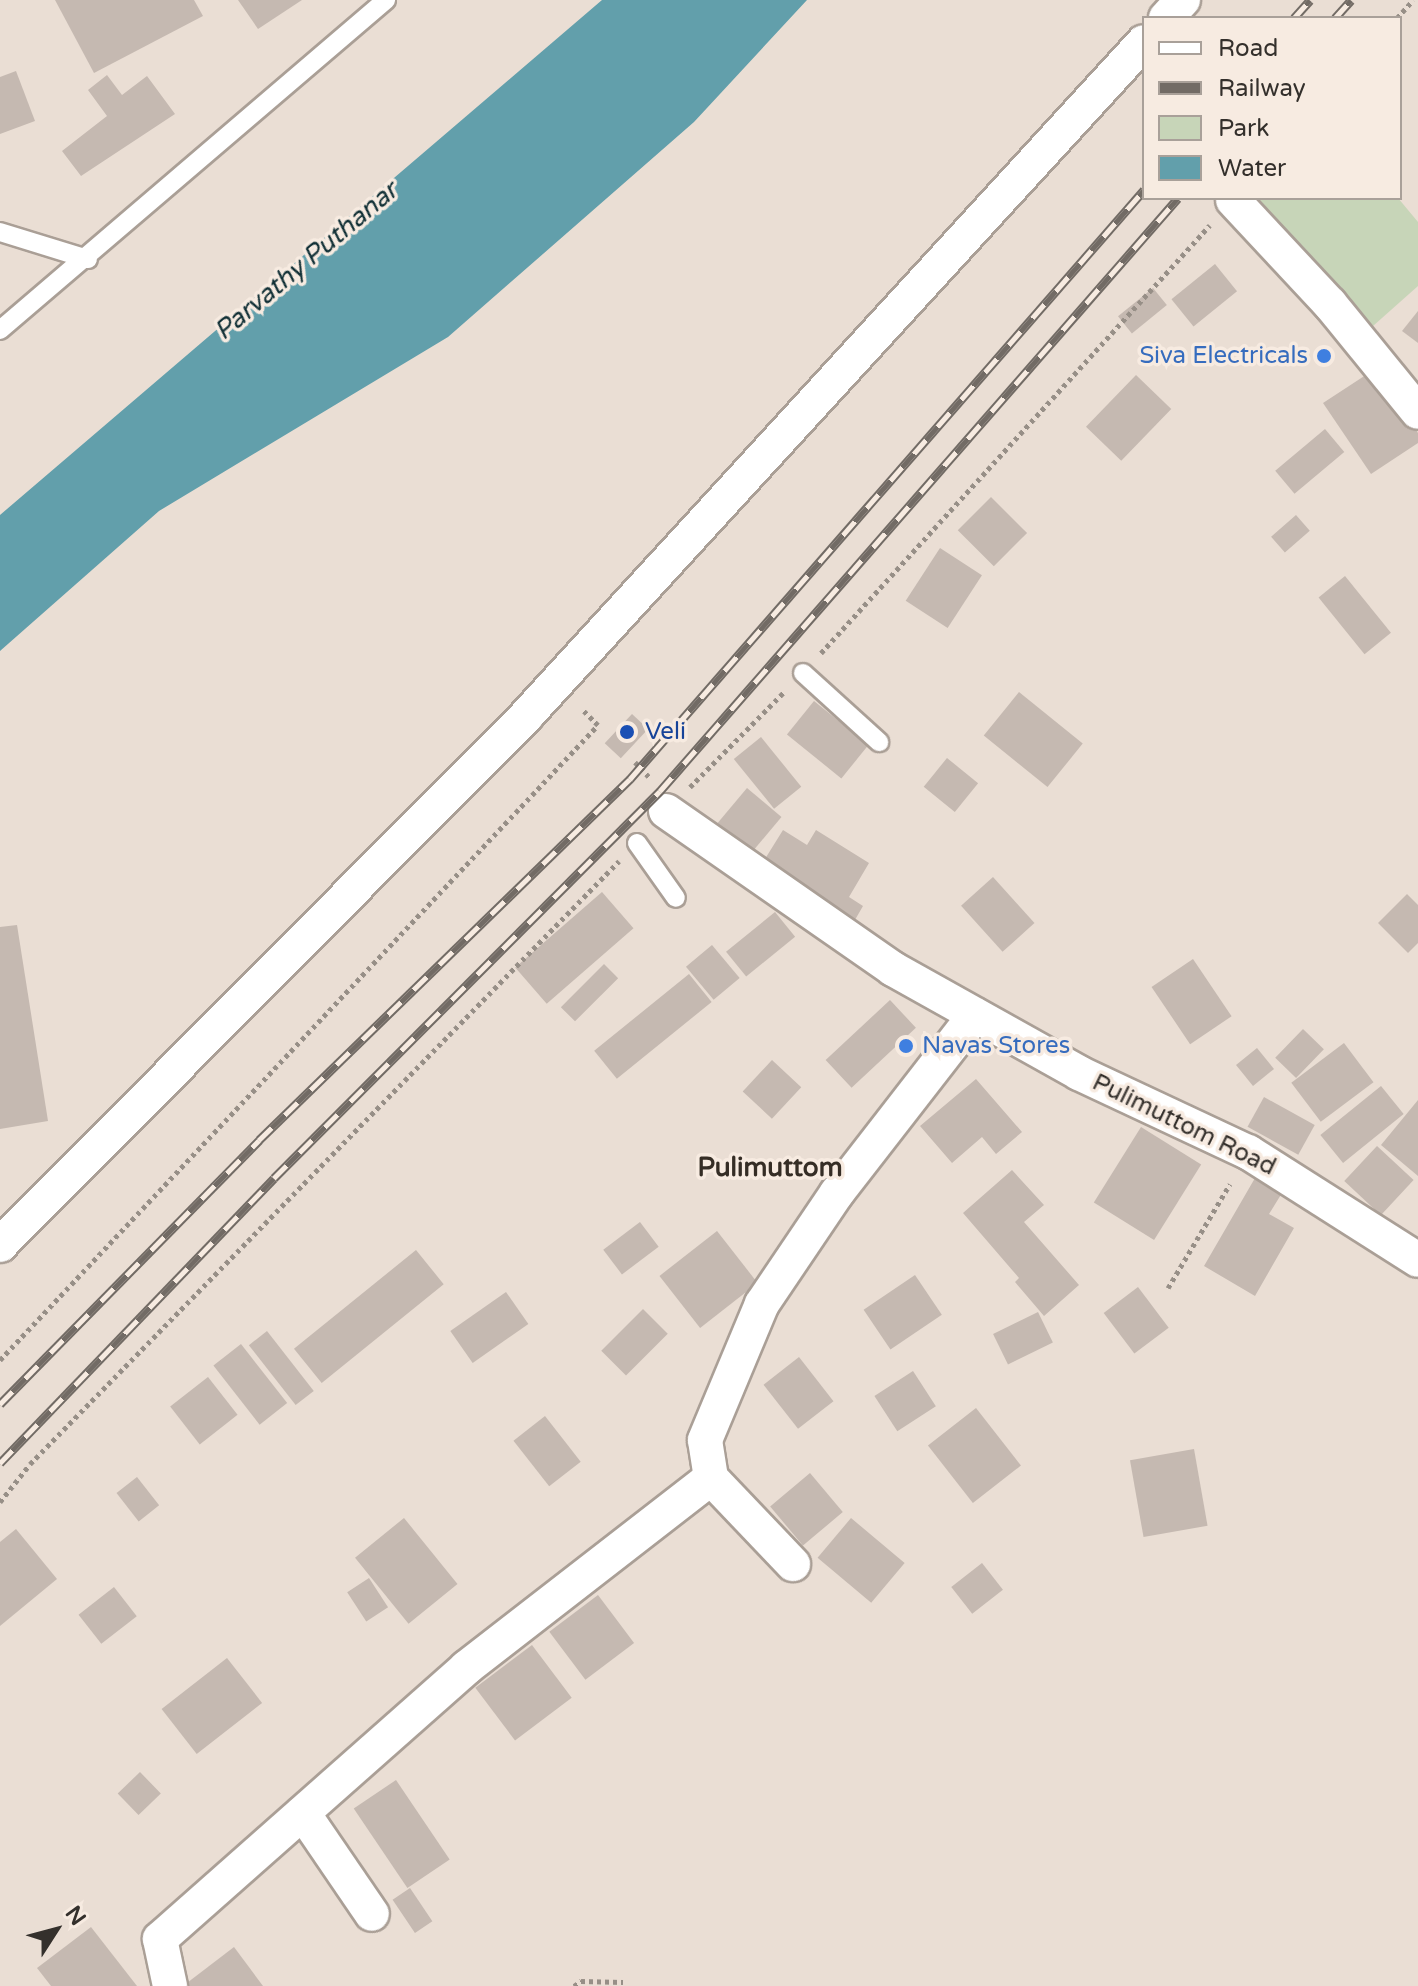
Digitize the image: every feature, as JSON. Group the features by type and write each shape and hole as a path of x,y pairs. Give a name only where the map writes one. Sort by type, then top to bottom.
{"street":[{"path":"1168,16 1183,0"},
{"path":"0,1245 555,684 1142,44"},
{"path":"1233,200 1330,304 1418,412"},
{"name":"Pulimuttom Road","path":"666,811 893,969 1079,1073 1248,1152 1414,1249"},
{"path":"793,1564 711,1478 705,1440 762,1304 837,1193 975,1015"},
{"path":"170,1986 160,1939 466,1668 711,1478"},
{"path":"303,1813 372,1914"}],"lane":[{"path":"0,330 88,259 386,0"},
{"path":"0,232 88,259"},
{"path":"803,673 879,742"},
{"path":"637,843 676,898"}],"path":[{"path":"1399,16 1413,0"},
{"path":"666,811 803,673 1233,200"},
{"path":"0,1360 598,725 555,684"},
{"path":"0,1502 41,1453 637,843"},
{"path":"1168,1288 1248,1152"},
{"path":"574,1986 581,1981 623,1982"}],"green space":[{"path":"1400,200 1418,222 1418,286 1373,326 1257,201"}],"water":[{"name":"Parvathy Puthanar","path":"602,0 807,0 694,122 448,337 159,511 0,651 0,515"}],"building":[{"path":"55,0 194,0 203,16 94,73"},
{"path":"238,0 302,0 258,29"},
{"path":"16,71 35,121 0,134 0,77"},
{"path":"107,75 122,95 147,76 175,114 81,176 62,151 107,116 88,90"},
{"path":"1215,264 1237,291 1194,326 1171,299"},
{"path":"1153,288 1167,305 1132,333 1118,316"},
{"path":"1418,311 1418,343 1402,331"},
{"path":"1375,369 1418,433 1418,443 1371,474 1323,403"},
{"path":"1136,375 1171,409 1121,461 1086,427"},
{"path":"1325,429 1344,452 1294,494 1275,471"},
{"path":"991,497 1027,533 994,566 958,530"},
{"path":"1296,515 1310,531 1285,552 1271,537"},
{"path":"940,548 982,575 948,628 906,601"},
{"path":"1345,576 1391,633 1365,654 1319,597"},
{"path":"1019,692 1083,744 1047,787 984,736"},
{"path":"814,701 868,745 841,778 787,734"},
{"path":"632,714 648,729 621,758 605,743"},
{"path":"761,737 801,787 774,809 734,759"},
{"path":"947,758 978,783 955,812 924,787"},
{"path":"747,788 781,817 752,852 717,823"},
{"path":"783,830 807,845 816,830 869,863 849,897 863,906 848,932 755,875"},
{"path":"993,877 1034,923 1003,952 961,906"},
{"path":"602,892 633,928 547,1004 515,967"},
{"path":"1407,894 1418,905 1418,943 1408,953 1378,923"},
{"path":"775,912 795,937 746,977 726,952"},
{"path":"17,925 48,1121 0,1129 0,927"},
{"path":"712,945 740,978 714,1000 686,967"},
{"path":"1193,959 1232,1016 1190,1044 1152,987"},
{"path":"604,964 618,978 575,1021 561,1007"},
{"path":"689,974 712,1002 617,1079 594,1051"},
{"path":"890,1000 916,1028 852,1088 826,1060"},
{"path":"1303,1029 1324,1049 1296,1078 1275,1058"},
{"path":"1344,1043 1373,1082 1321,1122 1291,1083"},
{"path":"1257,1048 1274,1069 1253,1086 1236,1065"},
{"path":"772,1060 801,1087 772,1119 743,1091"},
{"path":"976,1079 1022,1132 996,1154 982,1137 952,1163 920,1126"},
{"path":"1381,1086 1404,1114 1343,1163 1320,1135"},
{"path":"1264,1097 1315,1125 1298,1155 1248,1127"},
{"path":"1418,1100 1418,1176 1381,1145"},
{"path":"1141,1127 1201,1165 1154,1240 1094,1202"},
{"path":"1377,1146 1414,1180 1381,1215 1344,1181"},
{"path":"1012,1170 1044,1205 1024,1222 1079,1285 1044,1316 1015,1282 1019,1278 963,1213"},
{"path":"1255,1178 1282,1193 1269,1214 1294,1228 1255,1296 1204,1266"},
{"path":"640,1222 659,1247 622,1274 603,1250"},
{"path":"717,1231 758,1283 700,1328 659,1276"},
{"path":"416,1250 444,1284 322,1383 294,1349"},
{"path":"915,1275 942,1315 890,1349 864,1310"},
{"path":"1138,1287 1169,1328 1134,1354 1104,1313"},
{"path":"506,1292 528,1324 473,1363 450,1331"},
{"path":"643,1309 668,1334 626,1375 601,1351"},
{"path":"1038,1312 1053,1343 1008,1364 993,1334"},
{"path":"267,1331 314,1391 296,1405 249,1345"},
{"path":"241,1344 287,1403 260,1425 213,1366"},
{"path":"799,1357 833,1401 798,1429 764,1385"},
{"path":"913,1371 936,1406 897,1431 874,1396"},
{"path":"208,1377 238,1415 200,1444 170,1407"},
{"path":"976,1408 1021,1466 973,1503 928,1446"},
{"path":"545,1416 581,1462 549,1486 513,1441"},
{"path":"1194,1449 1208,1526 1144,1537 1130,1460"},
{"path":"810,1473 843,1512 803,1545 770,1506"},
{"path":"137,1477 159,1505 139,1521 117,1493"},
{"path":"404,1518 457,1584 409,1624 355,1558"},
{"path":"851,1518 905,1563 871,1603 818,1558"},
{"path":"16,1529 57,1579 0,1626 0,1542"},
{"path":"982,1563 1003,1590 972,1614 951,1587"},
{"path":"369,1578 388,1607 366,1622 347,1592"},
{"path":"114,1587 137,1616 101,1644 79,1615"},
{"path":"598,1595 634,1643 585,1680 549,1632"},
{"path":"532,1645 572,1698 515,1740 475,1688"},
{"path":"227,1658 262,1703 197,1754 162,1709"},
{"path":"140,1772 161,1794 139,1815 118,1794"},
{"path":"396,1780 450,1860 407,1888 354,1809"},
{"path":"410,1888 432,1921 415,1933 393,1900"},
{"path":"91,1927 137,1986 51,1986 37,1968"},
{"path":"234,1947 263,1986 183,1986"}],"railway":[{"path":"1296,16 1310,0"},
{"path":"1337,16 1351,0"},
{"path":"0,1404 259,1140 630,779 1142,192"},
{"path":"0,1463 274,1178 660,791 1176,200"}],"place":[{"name":"Siva Electricals","path":"1324,356"},
{"name":"Veli","path":"627,732"},
{"name":"Navas Stores","path":"906,1046"}],"district":[{"name":"Pulimuttom","path":"770,1168"}]}
